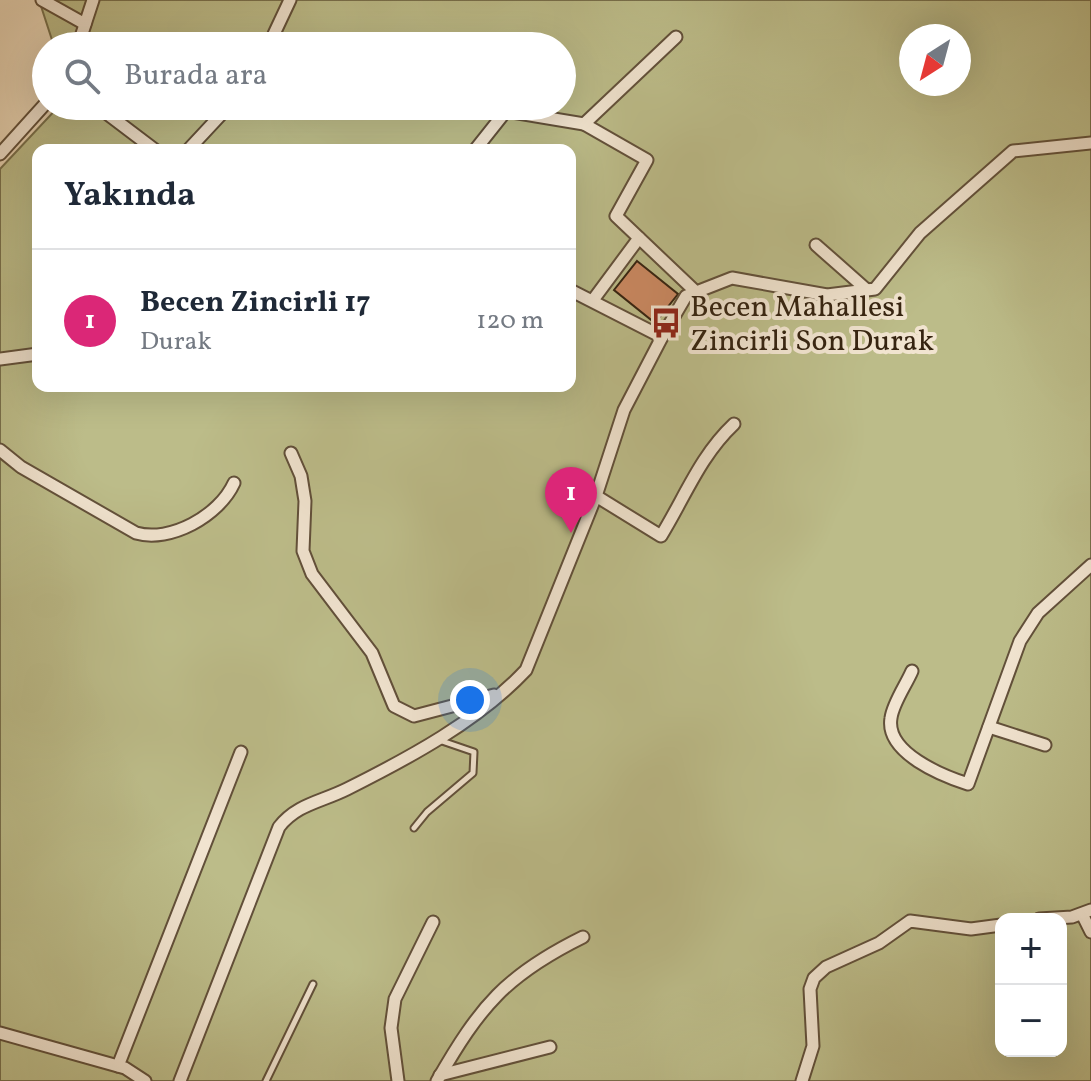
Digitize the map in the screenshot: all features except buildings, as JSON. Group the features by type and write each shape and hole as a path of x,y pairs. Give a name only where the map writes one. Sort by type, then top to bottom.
{"street":[{"path":"42,0 85,24"},
{"path":"82,32 93,0"},
{"path":"275,32 290,0"},
{"path":"584,124 676,37"},
{"path":"0,154 32,119"},
{"path":"115,120 147,144"},
{"path":"194,144 216,120"},
{"path":"480,144 499,120"},
{"path":"560,120 584,124 647,160 616,216 696,292"},
{"path":"180,1081 279,827 292,811 346,790 435,739 502,694 526,670 596,496 624,410 686,296 732,278 827,295 875,289 920,233 1013,151 1091,143"},
{"path":"593,300 639,238"},
{"path":"816,245 867,290"},
{"path":"576,293 662,337"},
{"path":"0,359 32,355"},
{"path":"596,496 661,536 698,467 715,442 734,424"},
{"path":"0,450 21,467 136,533 149,537 163,536 212,511 234,483"},
{"path":"291,453 301,476 305,501 303,551 312,574 372,653 394,706 414,716 502,694"},
{"path":"912,671 891,718 896,739 911,756 938,774 968,784 1020,641 1038,613 1091,565"},
{"path":"989,727 1045,745"},
{"path":"118,1066 241,752"},
{"path":"1086,912 1091,932"},
{"path":"802,1081 813,1046 811,984 818,973 879,943 910,921 971,929 995,926"},
{"path":"398,1081 391,1028 395,999 433,922"},
{"path":"439,1078 488,1003 504,985 541,957 583,937"},
{"path":"0,1033 118,1066 145,1081"},
{"path":"439,1078 550,1047"}],"lane":[{"path":"414,828 473,773 474,752 435,739"},
{"path":"266,1081 313,984"}],"green space":[{"path":"39,0 1091,0 1091,1081 0,1081 0,169 46,120 576,120 576,32 49,32"}],"place":[{"name":"Becen Mahallesi Zincirli Son Durak","path":"666,323"},
{"name":"Becen Zincirli 17","path":"571,533"}]}
